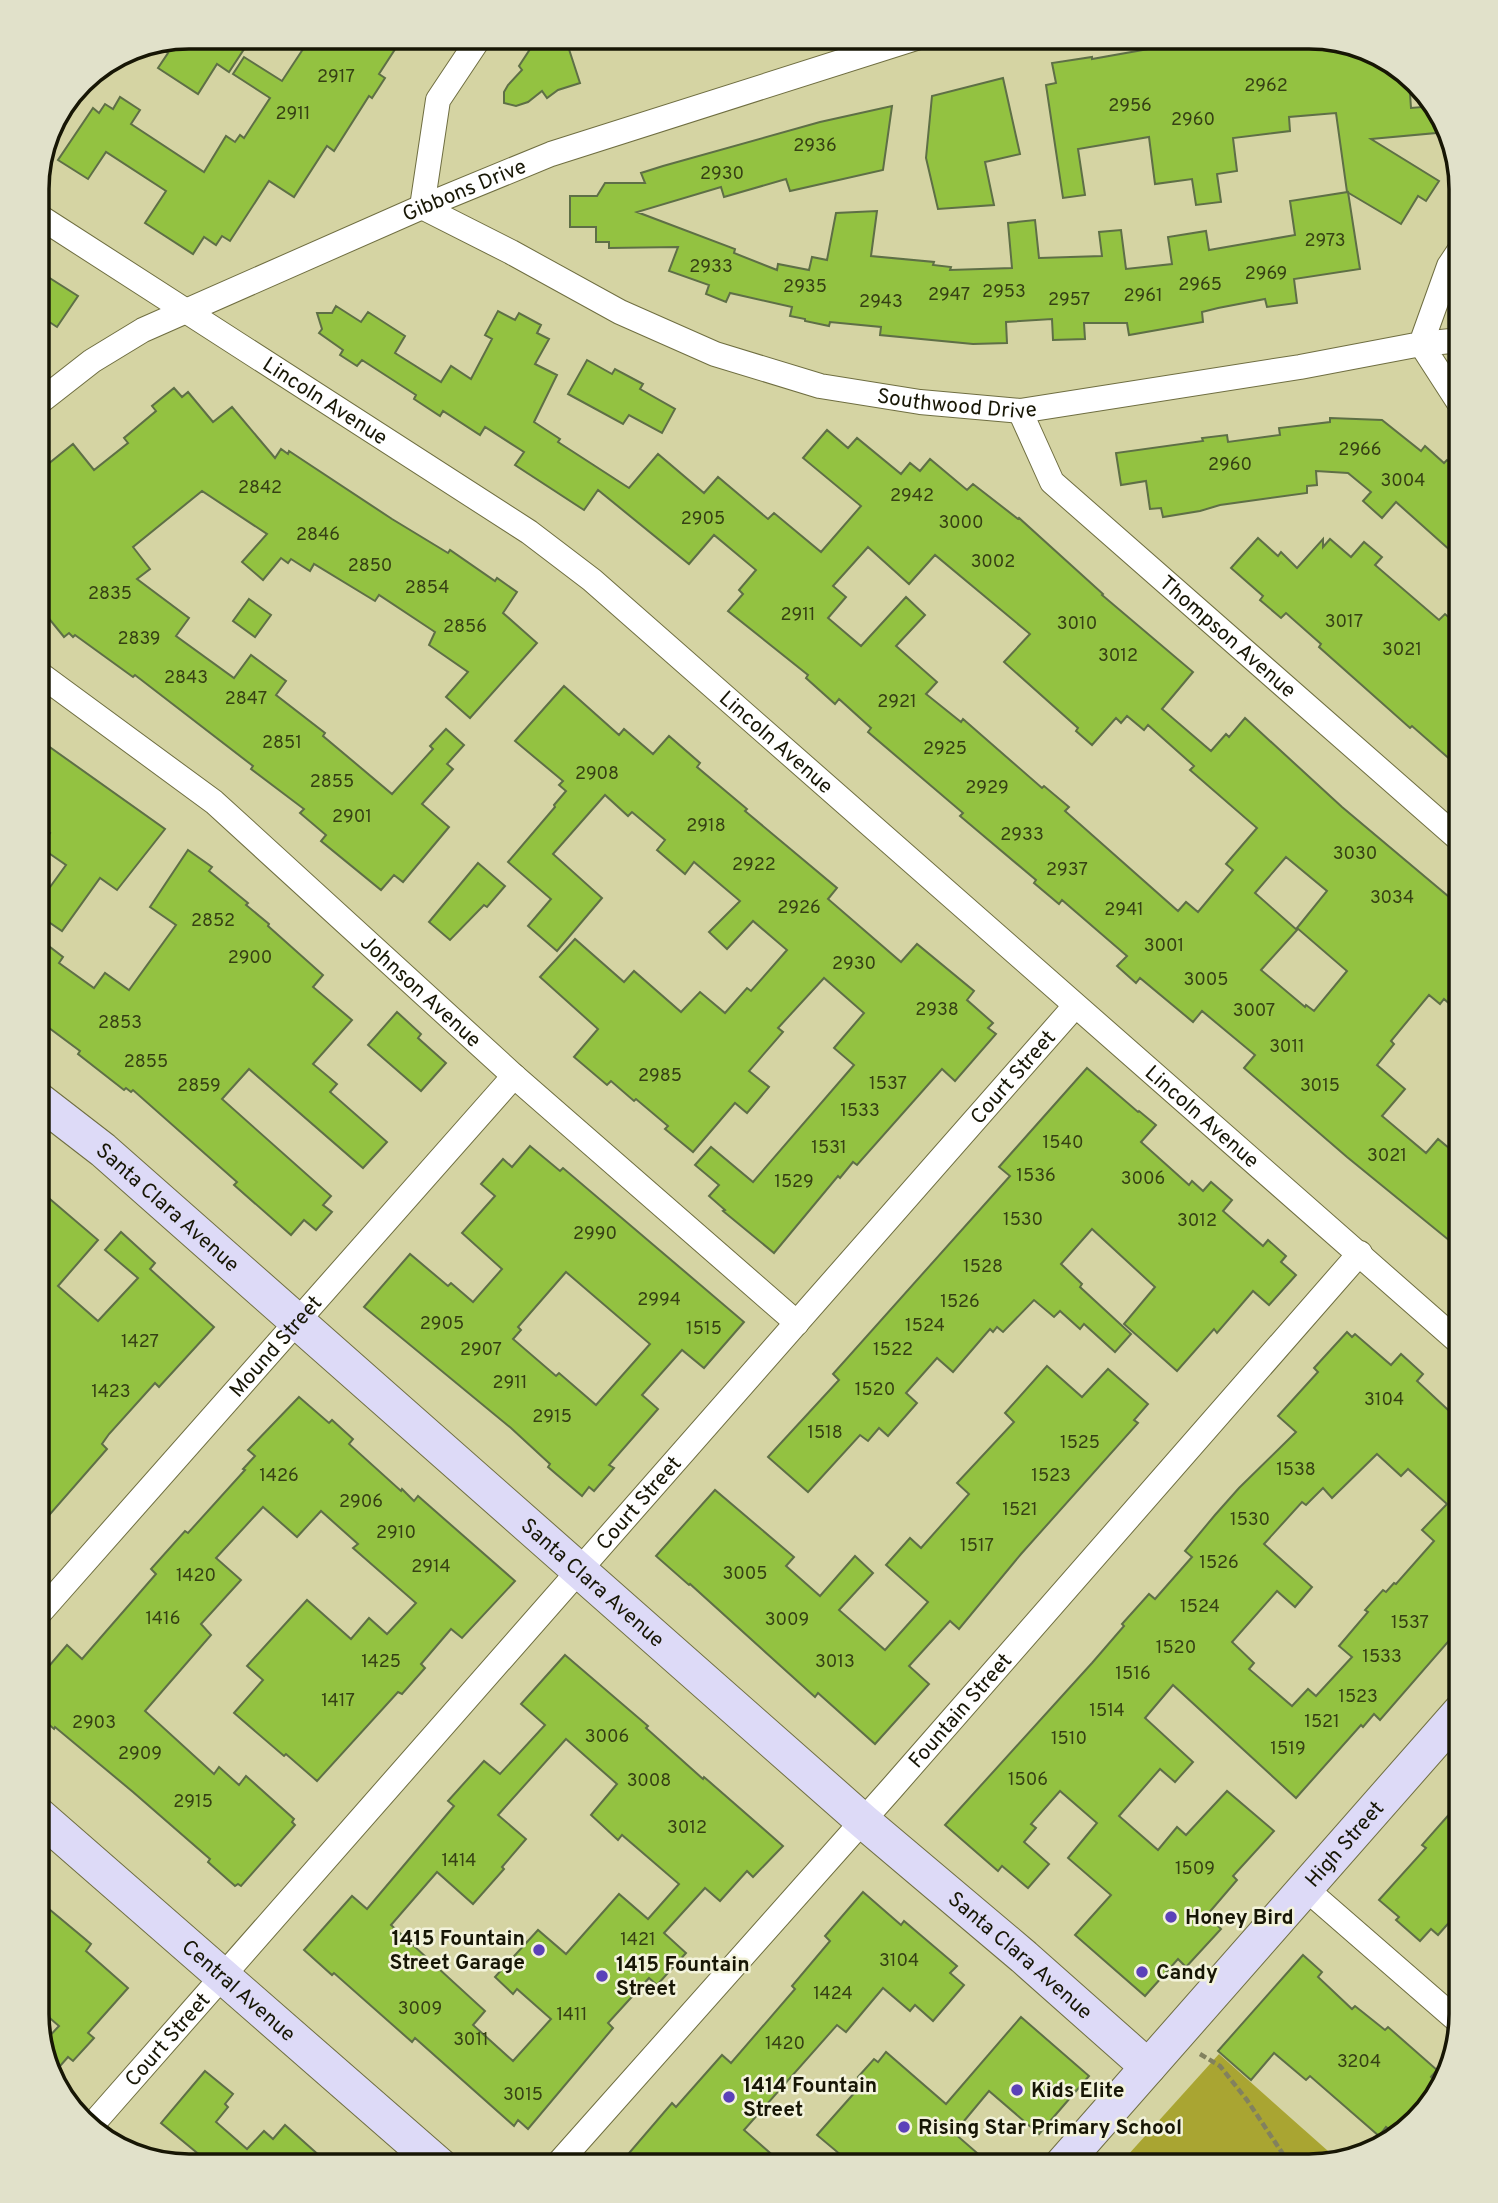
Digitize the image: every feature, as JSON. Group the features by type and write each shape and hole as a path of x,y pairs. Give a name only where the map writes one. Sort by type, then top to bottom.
{"street":[{"path":"422,207 438,100 472,49"},
{"name":"Gibbons Drive","path":"49,395 92,361 143,330 422,207 551,154 881,49"},
{"name":"Southwood Drive","path":"422,207 511,252 620,313 715,354 820,386 919,402 1020,411 1157,391 1449,341"},
{"name":"Lincoln Avenue","path":"49,223 529,531 592,580 1449,1333"},
{"path":"1449,266 1421,344 1449,387"},
{"name":"Thompson Avenue","path":"1020,411 1052,482 1449,830"},
{"name":"Johnson Avenue","path":"49,681 222,810 514,1076 797,1323"},
{"name":"Court Street","path":"97,2119 1074,1006"},
{"name":"Mound Street","path":"49,1602 514,1076"},
{"name":"Santa Clara Avenue","path":"49,1108 103,1150 863,1821 1024,1957 1148,2067"},
{"name":"Fountain Street","path":"567,2154 1360,1254"},
{"name":"High Street","path":"1071,2154 1449,1725"},
{"name":"Central Avenue","path":"49,1824 426,2154"},
{"path":"1306,1888 1449,2013"}],"path":[{"path":"1174,2037 1220,2066 1247,2100 1283,2154"}],"shaded area":[{"path":"1219,2054 1330,2152 1309,2154 1129,2154"}],"building":[{"path":"244,49 229,72 217,64 198,94 158,68 168,53 165,51"},
{"path":"303,49 395,49 379,74 385,78 372,98 369,96 334,151 327,146 294,197 269,181 230,241 222,236 216,245 204,237 193,254 145,223 166,191 106,152 88,179 58,160 93,108 99,113 105,104 113,109 120,97 140,110 131,124 204,172 226,136 235,142 240,135 244,138 270,98 233,74 244,57 282,81"},
{"path":"530,49 569,49 580,83 558,90 547,98 542,91 528,102 516,106 504,103 504,92 522,70 519,66"},
{"path":"1148,49 1318,49 1354,56 1387,73 1408,90 1411,108 1422,107 1436,131 1436,133 1371,139 1439,181 1426,201 1418,196 1401,224 1347,192 1336,113 1289,117 1290,131 1233,138 1237,171 1217,174 1221,202 1196,205 1192,179 1155,184 1149,137 1078,149 1085,195 1063,198 1046,85 1056,83 1052,63"},
{"path":"1003,78 1020,154 985,162 994,205 938,209 926,158 932,96"},
{"path":"892,106 883,170 790,191 786,179 724,197 721,187 637,212 735,249 734,253 777,270 778,264 809,270 812,257 827,260 836,213 877,211 871,256 934,262 933,265 951,267 950,270 1012,268 1008,223 1035,220 1039,258 1102,256 1099,232 1121,230 1126,269 1172,264 1168,237 1206,231 1209,250 1295,235 1290,201 1348,192 1360,269 1294,279 1297,303 1267,307 1265,299 1218,308 1202,312 1203,322 1129,335 1127,323 1084,323 1085,339 1053,340 1052,319 1006,322 1007,343 973,344 880,335 881,327 830,322 829,326 805,321 790,316 792,307 730,293 726,302 706,294 709,285 669,271 678,247 609,248 609,242 596,242 596,227 570,227 570,196 597,196 605,183 645,183 641,173 663,166 820,122"},
{"path":"49,278 78,296 57,327 49,322"},
{"path":"336,306 361,322 368,312 405,336 395,353 441,382 451,366 471,379 492,339 485,335 498,311 515,320 519,313 541,325 537,333 549,339 535,364 557,375 534,422 560,439 558,442 629,488 658,454 704,493 718,477 768,519 774,513 821,552 861,506 803,458 827,430 848,448 857,438 901,474 910,463 920,471 930,459 967,490 973,484 1019,518 1102,595 1193,672 1162,709 1211,751 1226,734 1229,737 1245,718 1342,807 1449,897 1449,1003 1444,999 1440,1004 1429,995 1391,1041 1394,1044 1377,1065 1405,1089 1382,1116 1426,1153 1438,1139 1449,1148 1449,1240 1244,1068 1255,1055 1202,1011 1193,1022 1140,978 1136,983 1117,966 1127,956 1062,900 1059,904 1034,883 1036,880 960,816 963,813 868,732 871,728 839,699 835,704 806,678 808,675 728,611 743,594 739,590 756,570 714,535 689,564 598,490 584,510 515,465 524,452 485,427 480,435 443,411 440,416 414,399 416,395 362,360 357,366 340,355 343,350 319,333 322,329 317,313 332,313","holes":["868,547 909,584 935,555 1030,634 1004,662 1078,728 1076,731 1092,745 1116,718 1121,723 1127,716 1144,730 1148,725 1194,766 1190,770 1257,828 1226,864 1233,870 1198,912 1186,902 1178,911 1065,811 1069,807 1044,786 1042,788 963,719 961,722 926,694 937,682 896,646 925,615 906,597 861,646 828,618 846,597 833,586","1286,857 1327,891 1297,928 1347,971 1314,1011 1306,1005 1305,1007 1261,970 1297,930 1255,893"]},
{"path":"587,360 612,374 615,369 643,384 640,389 675,409 662,433 629,415 623,424 568,394"},
{"path":"174,388 182,397 188,392 213,422 232,407 275,458 281,449 288,454 289,451 392,519 448,553 450,550 495,581 497,578 517,592 503,613 537,643 470,718 446,697 468,672 429,645 435,632 379,595 375,601 314,564 310,571 291,559 288,563 281,558 263,580 242,562 267,534 202,491 133,547 150,569 137,579 189,618 176,636 234,678 251,655 286,681 276,695 325,733 323,736 392,794 433,749 430,746 446,729 464,745 447,764 453,769 422,804 449,827 403,882 394,875 381,890 321,841 326,835 300,813 304,809 251,769 253,766 135,675 133,677 75,635 73,637 69,633 64,637 49,619 49,463 73,444 94,470 128,443 124,438 156,411 152,406"},
{"path":"1330,418 1382,420 1421,451 1425,446 1444,463 1449,462 1449,549 1396,502 1382,518 1363,501 1371,492 1348,473 1316,471 1317,485 1307,486 1307,493 1220,505 1163,517 1161,508 1150,509 1146,481 1121,485 1116,453 1227,435 1228,442 1280,435 1279,428 1330,422"},
{"path":"1258,538 1278,556 1281,552 1297,568 1323,539 1323,547 1330,539 1351,557 1364,542 1382,557 1375,565 1439,620 1445,614 1449,618 1449,758 1412,726 1410,728 1319,647 1321,644 1286,613 1281,618 1260,600 1263,596 1231,568"},
{"path":"249,599 271,615 255,637 233,621"},
{"path":"564,686 619,735 624,729 653,754 669,736 700,763 697,767 747,809 745,811 837,888 828,899 901,962 917,944 974,991 967,1000 993,1023 988,1028 996,1034 955,1081 942,1069 857,1165 853,1162 840,1178 838,1176 774,1253 709,1196 719,1185 695,1165 711,1147 753,1182 854,1065 834,1048 864,1013 824,978 778,1028 783,1032 749,1071 769,1087 747,1113 735,1103 693,1152 665,1129 668,1126 636,1099 634,1101 611,1081 607,1085 574,1057 598,1029 540,977 575,939 624,982 634,971 681,1012 700,992 725,1013 747,988 751,991 787,950 753,921 727,949 709,932 740,901 694,862 685,874 657,850 665,840 632,812 628,816 605,795 553,854 602,898 557,951 528,926 551,899 508,862 566,791 559,785 563,781 515,741"},
{"path":"49,747 165,829 117,890 100,878 62,931 49,922 49,888 66,865 49,853"},
{"path":"188,850 212,867 209,871 248,903 246,905 323,975 313,987 352,1020 313,1064 337,1084 330,1092 387,1142 363,1168 249,1069 222,1099 331,1196 323,1205 332,1212 316,1230 304,1220 291,1235 234,1185 237,1182 133,1090 124,1090 49,1028 49,946 63,957 59,963 94,988 105,973 129,990 176,925 150,907"},
{"path":"478,863 505,886 487,907 484,905 450,940 429,922"},
{"path":"397,1012 421,1034 418,1038 446,1063 421,1091 368,1045"},
{"path":"1087,1068 1156,1125 1141,1142 1189,1185 1192,1181 1203,1191 1211,1182 1232,1200 1223,1211 1263,1246 1268,1240 1286,1256 1281,1262 1296,1275 1269,1305 1253,1291 1217,1333 1214,1329 1177,1371 1124,1324 1155,1287 1092,1229 1061,1264 1082,1284 1080,1287 1131,1334 1115,1352 1084,1324 1080,1329 1060,1311 1054,1317 1034,1300 1003,1332 997,1327 993,1332 990,1329 953,1372 937,1358 906,1393 917,1403 888,1436 879,1428 868,1441 860,1435 808,1492 768,1457 839,1380 833,1374 1010,1176 999,1167"},
{"path":"530,1146 560,1171 563,1168 744,1322 704,1368 682,1350 642,1395 658,1409 609,1465 614,1468 594,1491 589,1487 582,1496 548,1467 550,1464 511,1428 364,1307 410,1254 448,1286 451,1283 473,1302 502,1269 462,1233 495,1196 481,1184 503,1159 512,1167","holes":["566,1272 650,1344 596,1405 559,1373 556,1376 513,1339 521,1330 518,1327"]},
{"path":"49,1198 98,1240 58,1286 98,1321 138,1278 105,1250 121,1232 155,1263 150,1269 214,1327 159,1387 155,1383 109,1434 102,1444 107,1449 49,1515"},
{"path":"1347,1332 1352,1337 1355,1334 1391,1365 1401,1354 1423,1374 1417,1381 1449,1411 1449,1641 1380,1720 1374,1714 1363,1727 1361,1725 1296,1798 1173,1685 1145,1718 1193,1762 1175,1782 1160,1769 1119,1816 1158,1850 1177,1827 1186,1835 1227,1791 1274,1831 1233,1876 1237,1880 1207,1915 1221,1929 1186,1967 1178,1959 1145,1996 1075,1935 1111,1895 1068,1858 1097,1823 1060,1791 1031,1824 1036,1828 1024,1842 1049,1864 1028,1888 1002,1866 998,1871 945,1825 1092,1663 1149,1594 1155,1599 1192,1557 1185,1551 1215,1515 1296,1432 1278,1416 1318,1372 1314,1368","holes":["1377,1454 1401,1476 1408,1469 1447,1504 1422,1530 1434,1541 1396,1584 1386,1592 1383,1590 1339,1646 1352,1657 1316,1696 1308,1689 1292,1706 1249,1669 1254,1663 1232,1642 1277,1591 1295,1607 1312,1587 1264,1544 1302,1502 1306,1505 1323,1488 1332,1498"]},
{"path":"1047,1366 1082,1397 1108,1369 1148,1404 1134,1420 1138,1423 1021,1554 959,1629 950,1621 909,1666 929,1684 875,1744 818,1693 815,1697 656,1556 715,1490 794,1557 786,1566 820,1596 855,1556 873,1573 839,1610 885,1650 928,1602 886,1565 910,1538 921,1548 969,1494 957,1483 1014,1422 1005,1413"},
{"path":"299,1397 329,1423 332,1420 353,1439 349,1444 401,1491 402,1489 414,1501 418,1496 515,1581 462,1638 451,1629 421,1664 425,1668 402,1694 398,1692 317,1781 234,1713 263,1680 247,1666 307,1600 351,1639 369,1618 387,1634 416,1603 353,1548 358,1544 321,1511 297,1537 263,1507 216,1558 241,1580 201,1624 211,1635 145,1711 214,1774 219,1767 239,1785 246,1776 294,1819 292,1822 295,1825 241,1886 235,1886 208,1862 210,1859 133,1792 49,1725 49,1666 67,1645 82,1659 156,1574 151,1569 245,1470 243,1469 255,1456 248,1450"},
{"path":"565,1655 648,1726 646,1728 703,1779 704,1777 783,1846 753,1877 747,1871 720,1901 705,1888 664,1933 686,1953 657,1985 649,1978 608,2023 613,2028 528,2129 518,2120 514,2126 415,2038 412,2042 304,1950 352,1896 367,1909 454,1806 448,1801 484,1761 500,1774 545,1725 521,1704","holes":["566,1739 617,1784 591,1815 618,1840 622,1835 679,1884 648,1919 619,1894 566,1954 538,1930 495,1977 513,1994 517,1989 551,2019 513,2061 473,2025 485,2011 391,1925 437,1872 473,1904 526,1839 498,1815"]},
{"path":"1449,1815 1449,1923 1438,1935 1431,1929 1420,1941 1396,1920 1399,1917 1379,1900 1426,1848 1422,1845"},
{"path":"863,1892 901,1925 904,1921 957,1966 950,1973 964,1985 933,2021 915,2005 910,2011 883,1988 846,2032 837,2025 744,2130 771,2154 628,2154 672,2103 676,2107 722,2055 731,2063 795,1989 792,1986 830,1941 825,1936"},
{"path":"49,1909 91,1944 86,1951 128,1988 88,2033 94,2038 73,2061 68,2057 60,2067 51,2035 59,2026 49,2018"},
{"path":"1303,1955 1322,1972 1318,1977 1352,2009 1355,2006 1385,2030 1388,2027 1437,2070 1420,2099 1408,2113 1378,2135 1310,2076 1306,2080 1274,2053 1251,2080 1218,2051"},
{"path":"1021,2017 1089,2076 1039,2134 989,2091 954,2133 978,2154 840,2154 817,2135 864,2082 858,2077 874,2059 878,2062 886,2052 946,2104"},
{"path":"205,2071 233,2094 225,2104 228,2107 216,2122 247,2149 264,2131 273,2139 285,2125 318,2154 198,2154 161,2123"}],"place":[{"name":"Honey Bird","path":"1171,1917"},
{"name":"1415 Fountain Street Garage","path":"539,1950"},
{"name":"Candy","path":"1142,1972"},
{"name":"1415 Fountain Street","path":"602,1976"},
{"name":"Kids Elite","path":"1017,2090"},
{"name":"1414 Fountain Street","path":"729,2097"},
{"name":"Rising Star Primary School","path":"904,2127"}]}
